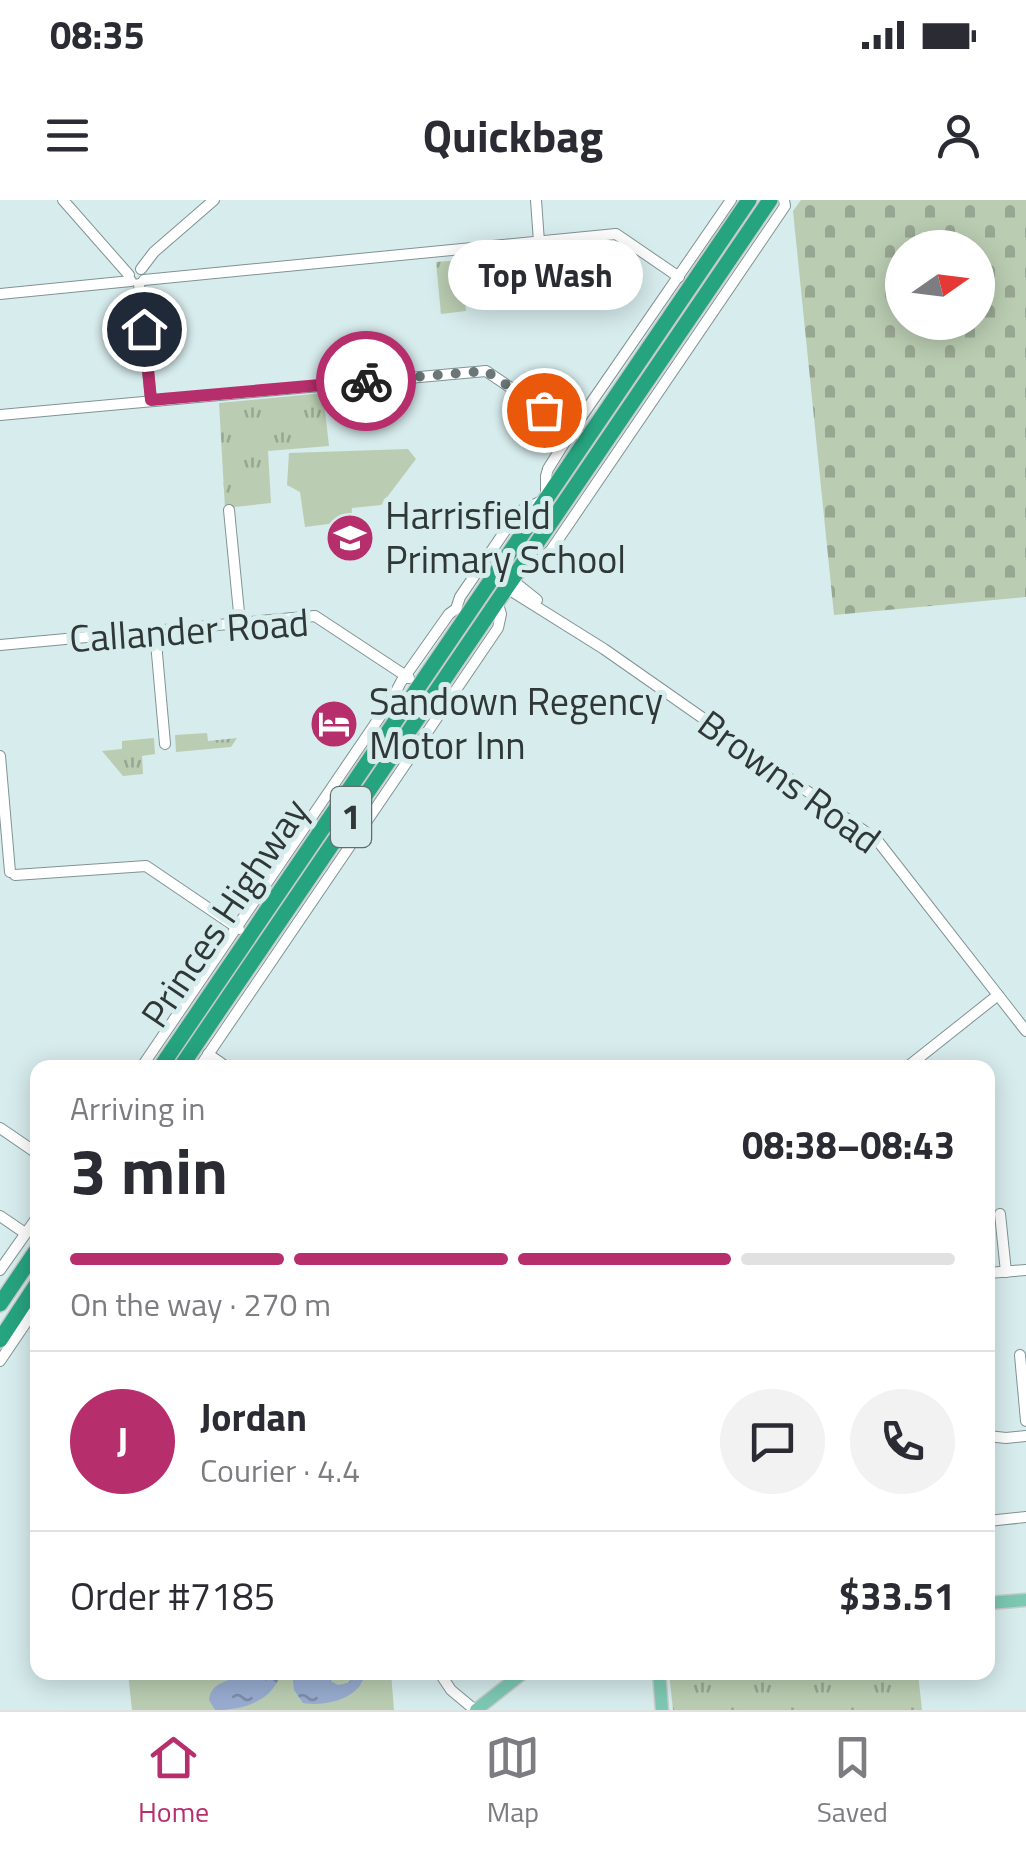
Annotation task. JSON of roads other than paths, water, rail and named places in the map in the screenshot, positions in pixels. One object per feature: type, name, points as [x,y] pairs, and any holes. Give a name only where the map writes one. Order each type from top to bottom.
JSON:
[{"type":"highway","name":"Princes Highway","points":[[165,1060],[243,932],[258,923],[412,681],[498,580],[522,562],[581,463],[580,434],[749,200]]},
{"type":"highway","name":"Princes Highway","points":[[185,1060],[325,855],[546,500],[600,449],[780,202]]},
{"type":"highway","points":[[580,434],[600,449]]},
{"type":"highway","points":[[243,932],[262,935],[298,882],[325,855]]},
{"type":"highway","points":[[0,1304],[30,1260]]},
{"type":"highway","points":[[0,1340],[30,1294]]},
{"type":"main road","points":[[995,1602],[1026,1600]]},
{"type":"main road","points":[[475,1710],[514,1680]]},
{"type":"main road","points":[[660,1680],[662,1710]]},
{"type":"main road","points":[[484,1710],[498,1692]]},
{"type":"street","points":[[63,200],[117,264],[137,278]]},
{"type":"street","points":[[151,400],[137,278],[154,252],[214,200]]},
{"type":"street","points":[[536,200],[540,242]]},
{"type":"street","points":[[546,500],[547,472],[580,434],[678,276],[731,200]]},
{"type":"street","points":[[522,562],[544,557],[551,550],[780,202]]},
{"type":"street","points":[[0,294],[616,234],[678,276]]},
{"type":"street","points":[[0,415],[486,371],[580,434]]},
{"type":"street","points":[[229,510],[240,623]]},
{"type":"street","points":[[204,1060],[498,628],[498,580]]},
{"type":"street","name":"Browns Road","points":[[498,580],[876,840],[1026,1031]]},
{"type":"street","name":"Callander Road","points":[[0,645],[318,617],[412,681]]},
{"type":"street","points":[[155,631],[165,744]]},
{"type":"street","points":[[147,1060],[243,932],[412,681]]},
{"type":"street","points":[[0,756],[8,875],[146,866],[243,932]]},
{"type":"street","points":[[916,1060],[998,996]]},
{"type":"street","points":[[208,1054],[217,1060]]},
{"type":"street","points":[[0,1128],[30,1149]]},
{"type":"street","points":[[1000,1214],[1006,1272]]},
{"type":"street","points":[[0,1216],[25,1233]]},
{"type":"street","points":[[0,1270],[30,1226]]},
{"type":"street","points":[[995,1273],[1026,1270]]},
{"type":"street","points":[[0,1361],[30,1318]]},
{"type":"street","points":[[1020,1355],[1026,1421]]},
{"type":"street","points":[[995,1437],[1026,1436]]},
{"type":"street","points":[[995,1520],[1026,1517]]},
{"type":"street","points":[[444,1680],[475,1710]]},
{"type":"water","points":[[278,1680],[271,1691],[255,1702],[215,1710],[210,1694],[220,1683]]},
{"type":"water","points":[[293,1680],[331,1680],[338,1685],[362,1680],[353,1693],[332,1702],[303,1703]]},
{"type":"place","name":"Top Wash","points":[[544,410]]},
{"type":"place","name":"Harrisfield Primary School","points":[[350,538]]},
{"type":"place","name":"Sandown Regency Motor Inn","points":[[334,724]]}]
